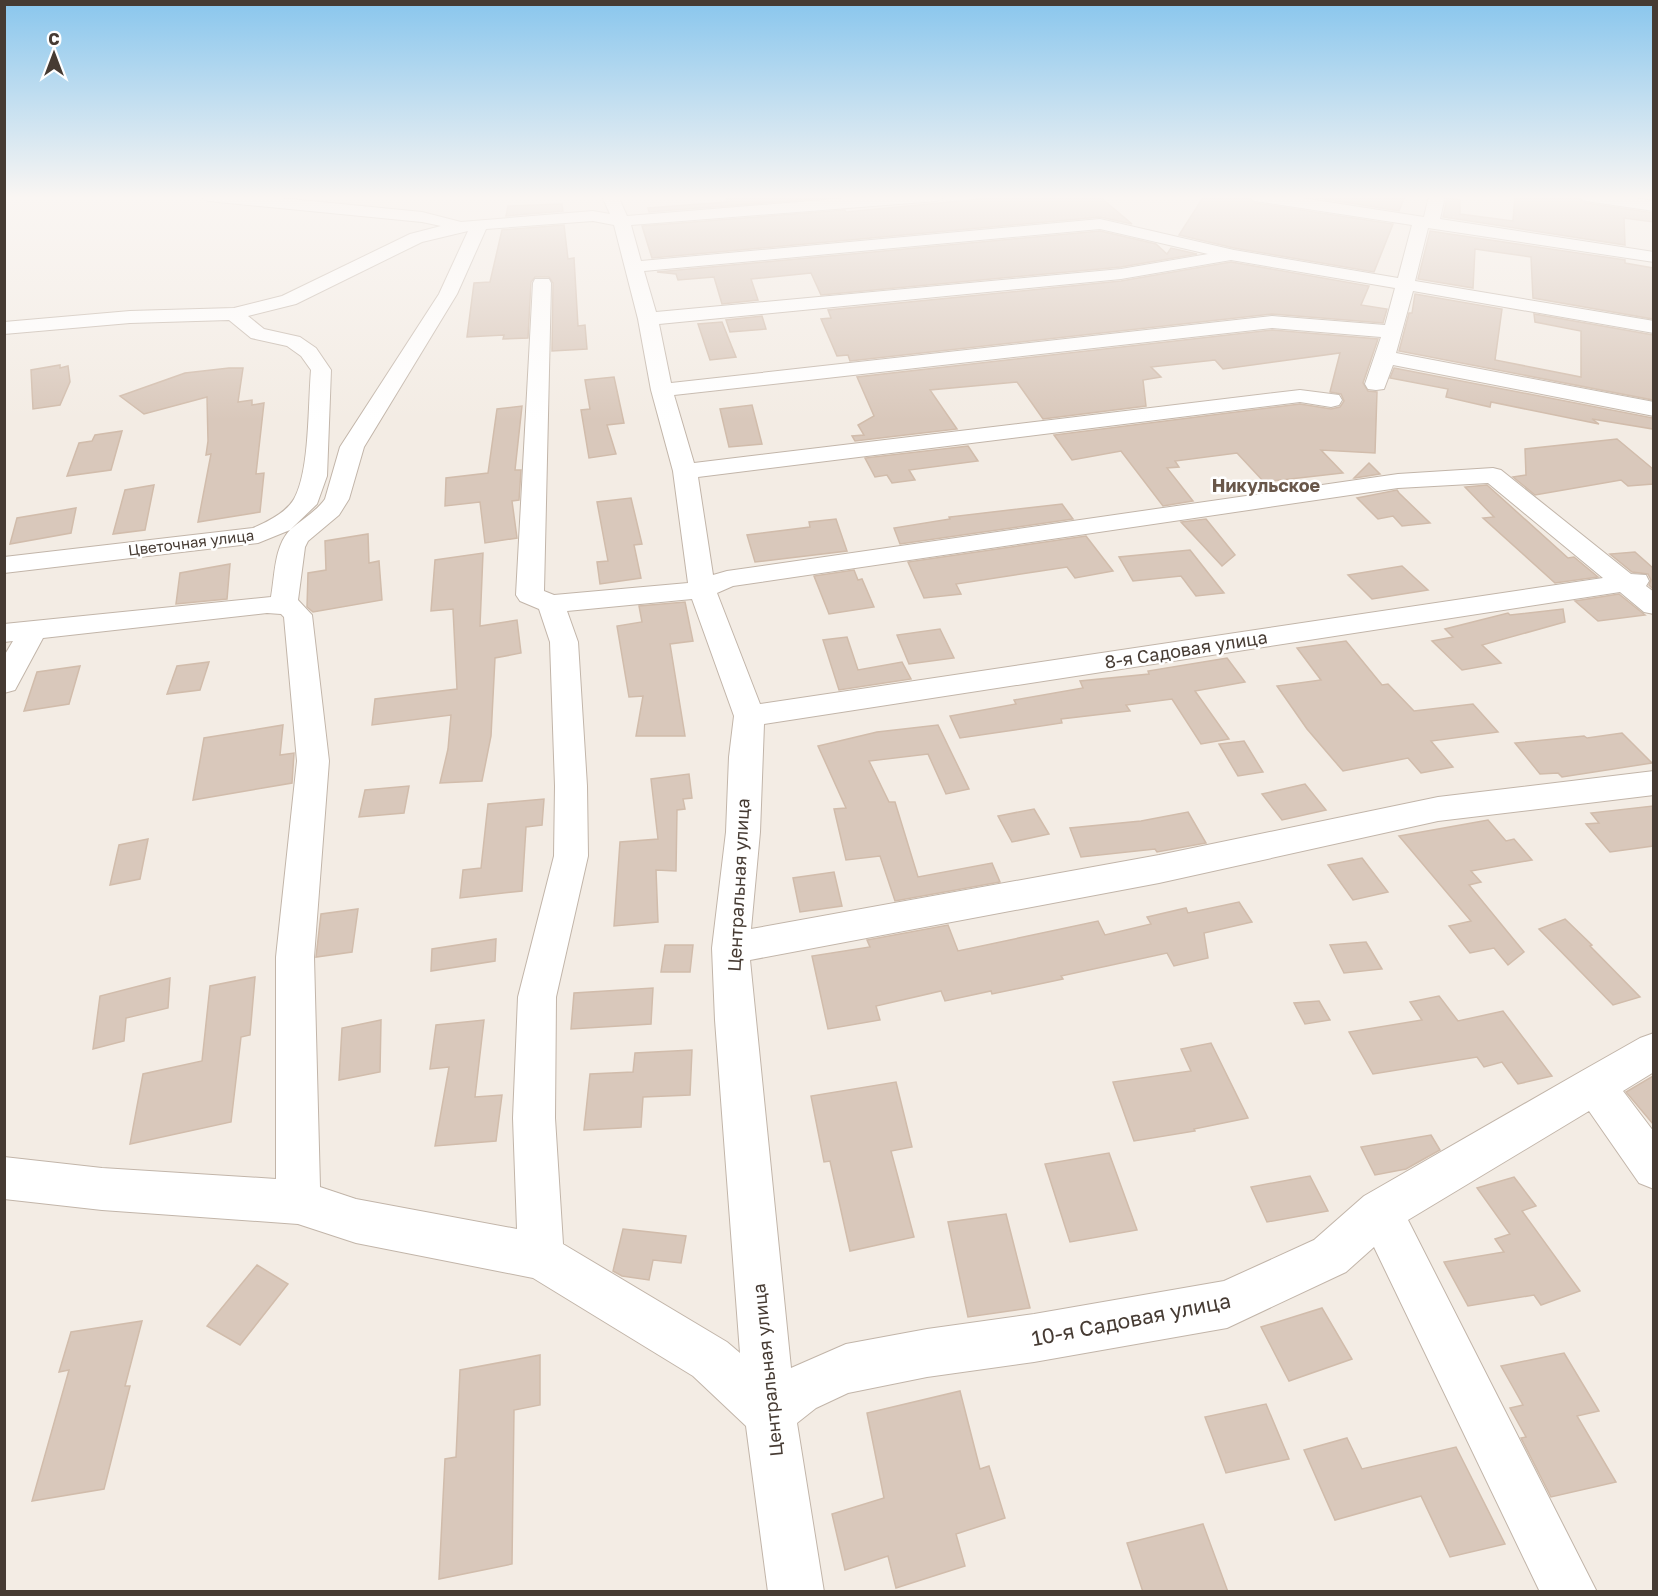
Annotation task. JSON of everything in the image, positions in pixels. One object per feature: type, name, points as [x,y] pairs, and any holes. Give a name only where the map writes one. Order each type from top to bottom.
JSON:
[{"type":"street","points":[[4,328],[130,317],[234,314],[289,300],[349,270]]},
{"type":"street","points":[[284,606],[292,547],[298,537],[330,510],[337,499],[352,447],[448,294],[456,270]]},
{"type":"street","name":"Центральная улица","points":[[633,270],[648,319],[662,390],[685,471],[702,590],[748,716],[743,832],[731,948],[737,1044],[770,1413],[796,1592]]},
{"type":"street","points":[[648,319],[1146,270]]},
{"type":"street","points":[[1330,270],[1653,327]]},
{"type":"street","points":[[1376,384],[1394,332],[1410,270]]},
{"type":"street","points":[[542,283],[530,595],[551,604],[702,590],[727,579],[1398,481],[1493,475],[1653,606]]},
{"type":"street","name":"Цветочная улица","points":[[4,565],[258,535],[281,525],[305,504],[315,476],[321,370],[309,352],[293,340],[258,334],[234,314]]},
{"type":"street","points":[[662,390],[1272,322],[1394,332]]},
{"type":"street","points":[[1385,357],[1653,409]]},
{"type":"street","points":[[685,471],[1300,396],[1331,400]]},
{"type":"street","name":"8-я Садовая улица","points":[[748,716],[1653,579]]},
{"type":"street","points":[[541,1257],[534,1118],[537,997],[572,856],[564,642],[551,604]]},
{"type":"street","points":[[4,683],[19,631],[267,605],[290,606],[298,615],[313,761],[295,957],[298,1202]]},
{"type":"street","points":[[731,948],[1159,869],[1438,809],[1653,783]]},
{"type":"street","name":"10-я Садовая улица","points":[[770,1413],[798,1390],[846,1369],[927,1353],[1034,1338],[1227,1304],[1330,1256],[1380,1212],[1653,1051]]},
{"type":"street","points":[[1595,1085],[1653,1168]]},
{"type":"street","points":[[4,1178],[102,1189],[298,1202],[356,1221],[541,1257],[710,1359],[770,1413]]},
{"type":"street","points":[[1380,1212],[1569,1592]]},
{"type":"building","points":[[493,270],[575,270],[578,326],[585,325],[587,349],[552,351],[553,283],[549,277],[535,277],[531,282],[528,338],[503,339],[504,335],[467,337],[474,283],[490,282]]},
{"type":"building","points":[[1084,270],[821,295],[811,273],[751,279],[758,300],[722,304],[714,277],[678,280],[676,274],[657,272]]},
{"type":"building","points":[[1182,270],[1280,270],[1369,286],[1361,305],[1387,309],[1383,323],[1272,314],[850,361],[848,355],[837,356],[821,319],[831,318],[828,310],[1121,281]]},
{"type":"building","points":[[1420,270],[1474,270],[1473,288],[1418,279]]},
{"type":"building","points":[[1532,270],[1653,270],[1653,319],[1533,298]]},
{"type":"building","points":[[1415,294],[1502,309],[1495,360],[1581,377],[1581,331],[1535,322],[1534,314],[1653,335],[1653,400],[1399,351],[1409,313],[1412,313]]},
{"type":"building","points":[[762,316],[766,329],[730,332],[726,320]]},
{"type":"building","points":[[722,322],[736,357],[710,360],[698,324]]},
{"type":"building","points":[[1272,330],[1378,339],[1363,383],[1368,391],[1377,392],[1375,453],[1321,450],[1343,473],[1264,482],[1237,453],[1175,461],[1179,467],[1167,468],[1193,501],[1163,506],[1121,451],[1072,460],[1054,435],[1300,404],[1331,409],[1340,407],[1344,401],[1341,394],[1330,392],[1340,353],[1223,369],[1215,360],[1151,367],[1161,377],[1143,380],[1146,406],[1043,419],[1017,382],[930,390],[957,429],[855,441],[852,436],[864,435],[858,425],[874,416],[857,377]]},
{"type":"building","points":[[60,365],[60,368],[68,366],[70,382],[60,405],[33,409],[31,370]]},
{"type":"building","points":[[243,368],[238,402],[252,400],[252,405],[264,403],[256,474],[264,473],[260,512],[198,522],[211,454],[206,455],[207,397],[144,414],[120,396],[185,373]]},
{"type":"building","points":[[1394,368],[1653,418],[1653,429],[1592,419],[1599,424],[1491,402],[1490,407],[1446,397],[1448,389],[1390,378]]},
{"type":"building","points":[[614,377],[624,423],[607,425],[616,454],[589,458],[581,410],[590,409],[585,380]]},
{"type":"building","points":[[752,405],[762,444],[729,447],[720,409]]},
{"type":"building","points":[[522,406],[515,470],[521,470],[519,500],[512,501],[517,538],[485,543],[480,502],[445,506],[446,478],[488,473],[497,409]]},
{"type":"building","points":[[122,431],[111,470],[67,476],[79,443],[92,441],[95,435]]},
{"type":"building","points":[[1617,439],[1653,469],[1653,484],[1628,486],[1621,480],[1535,495],[1513,477],[1526,475],[1525,449]]},
{"type":"building","points":[[968,446],[978,461],[909,470],[915,480],[892,483],[887,475],[875,477],[865,458]]},
{"type":"building","points":[[1369,463],[1380,474],[1354,478]]},
{"type":"building","points":[[154,485],[145,530],[113,534],[125,490]]},
{"type":"building","points":[[1487,485],[1568,558],[1574,557],[1598,577],[1555,583],[1483,518],[1494,517],[1465,487]]},
{"type":"building","points":[[1397,490],[1430,523],[1402,526],[1393,516],[1378,519],[1357,498]]},
{"type":"building","points":[[631,498],[642,544],[634,545],[641,578],[600,584],[597,562],[608,561],[597,502]]},
{"type":"building","points":[[1062,504],[1073,519],[900,544],[894,528],[950,519],[949,517]]},
{"type":"building","points":[[76,508],[71,533],[10,544],[17,518]]},
{"type":"building","points":[[836,519],[847,551],[755,562],[747,535],[810,527],[809,522]]},
{"type":"building","points":[[1206,519],[1235,555],[1222,566],[1181,522]]},
{"type":"building","points":[[368,534],[369,563],[379,561],[382,600],[313,612],[307,607],[308,573],[326,570],[325,541]]},
{"type":"building","points":[[1086,536],[1113,571],[1075,578],[1067,567],[956,584],[961,594],[924,598],[908,562]]},
{"type":"building","points":[[1190,550],[1224,593],[1196,596],[1181,576],[1133,581],[1119,557]]},
{"type":"building","points":[[1635,552],[1653,568],[1653,589],[1649,585],[1651,580],[1648,574],[1632,572],[1610,554]]},
{"type":"building","points":[[483,553],[480,626],[517,620],[521,653],[495,658],[491,736],[482,781],[440,783],[448,749],[451,715],[372,725],[375,699],[457,689],[453,609],[431,611],[435,560]]},
{"type":"building","points":[[230,564],[227,599],[176,604],[180,573]]},
{"type":"building","points":[[1402,566],[1428,590],[1372,599],[1348,575]]},
{"type":"building","points":[[854,570],[858,580],[862,579],[874,607],[829,614],[814,576]]},
{"type":"building","points":[[1619,594],[1645,615],[1598,621],[1575,601]]},
{"type":"building","points":[[685,602],[693,641],[670,644],[685,736],[636,736],[643,696],[629,697],[617,626],[642,622],[639,606]]},
{"type":"building","points":[[1563,609],[1565,622],[1482,645],[1501,663],[1462,670],[1432,641],[1453,637],[1445,629],[1508,613],[1510,615]]},
{"type":"building","points":[[940,629],[954,658],[909,664],[897,635]]},
{"type":"building","points":[[847,637],[858,670],[902,662],[911,679],[839,690],[823,640]]},
{"type":"building","points":[[1346,641],[1382,685],[1388,684],[1414,711],[1473,704],[1498,732],[1431,741],[1453,767],[1421,773],[1408,758],[1343,771],[1307,729],[1277,686],[1321,680],[1297,648]]},
{"type":"building","points":[[1227,658],[1245,682],[1195,691],[1229,739],[1201,744],[1172,699],[1126,705],[1130,711],[1061,719],[1062,723],[960,738],[950,716],[1016,704],[1014,700],[1083,688],[1080,681],[1149,674],[1148,671]]},
{"type":"building","points":[[209,662],[200,690],[167,694],[177,666]]},
{"type":"building","points":[[80,666],[69,704],[24,711],[37,672]]},
{"type":"building","points":[[283,725],[280,755],[294,753],[292,783],[193,800],[204,738]]},
{"type":"building","points":[[938,725],[969,789],[946,794],[928,754],[869,761],[889,802],[895,802],[918,877],[992,863],[1000,882],[895,901],[880,856],[846,860],[834,809],[846,808],[818,746],[877,732]]},
{"type":"building","points":[[1622,733],[1652,763],[1562,777],[1558,773],[1540,774],[1515,743],[1584,736],[1587,738]]},
{"type":"building","points":[[1244,741],[1263,772],[1238,776],[1219,744]]},
{"type":"building","points":[[689,774],[692,798],[683,799],[685,809],[677,810],[676,871],[656,870],[658,922],[614,926],[620,842],[658,839],[651,779]]},
{"type":"building","points":[[1305,784],[1326,810],[1282,820],[1262,794]]},
{"type":"building","points":[[409,786],[404,813],[359,817],[365,790]]},
{"type":"building","points":[[544,799],[542,825],[526,827],[522,891],[460,898],[463,870],[481,868],[488,804]]},
{"type":"building","points":[[1653,806],[1653,846],[1610,852],[1586,824],[1599,823],[1591,813]]},
{"type":"building","points":[[1034,809],[1049,834],[1012,842],[998,816]]},
{"type":"building","points":[[1188,812],[1206,843],[1157,852],[1155,849],[1081,857],[1070,828],[1141,821]]},
{"type":"building","points":[[1488,820],[1506,841],[1514,839],[1532,860],[1471,871],[1481,882],[1469,885],[1524,952],[1508,965],[1494,948],[1470,953],[1449,926],[1471,921],[1399,836]]},
{"type":"building","points":[[148,839],[140,879],[110,885],[119,845]]},
{"type":"building","points":[[1362,858],[1388,892],[1353,900],[1328,865]]},
{"type":"building","points":[[834,872],[842,906],[800,912],[793,878]]},
{"type":"building","points":[[1239,902],[1252,922],[1204,933],[1208,958],[1174,966],[1167,953],[1061,976],[1063,979],[945,1001],[941,991],[876,1006],[880,1020],[828,1029],[812,956],[870,947],[867,940],[948,925],[958,951],[1098,921],[1105,935],[1151,924],[1147,917],[1186,908],[1188,913]]},
{"type":"building","points":[[358,909],[352,952],[316,957],[321,914]]},
{"type":"building","points":[[1565,919],[1640,997],[1613,1005],[1539,929]]},
{"type":"building","points":[[496,939],[495,961],[431,971],[432,949]]},
{"type":"building","points":[[1366,942],[1382,969],[1344,973],[1330,945]]},
{"type":"building","points":[[665,945],[693,945],[690,972],[661,972]]},
{"type":"building","points":[[255,977],[250,1035],[241,1037],[231,1122],[130,1144],[143,1074],[202,1061],[210,986]]},
{"type":"building","points":[[170,978],[168,1008],[126,1018],[124,1041],[93,1049],[100,996]]},
{"type":"building","points":[[653,988],[651,1024],[571,1029],[574,993]]},
{"type":"building","points":[[1439,996],[1458,1021],[1503,1011],[1552,1076],[1518,1084],[1502,1062],[1484,1067],[1477,1057],[1373,1074],[1349,1032],[1422,1020],[1410,1002]]},
{"type":"building","points":[[1319,1001],[1330,1020],[1305,1024],[1294,1003]]},
{"type":"building","points":[[381,1020],[380,1072],[339,1080],[342,1028]]},
{"type":"building","points":[[484,1020],[475,1097],[502,1095],[496,1141],[435,1146],[449,1067],[430,1069],[436,1025]]},
{"type":"building","points":[[1211,1043],[1248,1118],[1194,1129],[1195,1131],[1134,1141],[1113,1082],[1191,1071],[1181,1049]]},
{"type":"building","points":[[692,1050],[690,1095],[643,1097],[641,1127],[584,1130],[590,1074],[633,1072],[635,1053]]},
{"type":"building","points":[[1653,1076],[1653,1124],[1626,1092]]},
{"type":"building","points":[[896,1082],[912,1147],[891,1151],[914,1237],[850,1251],[830,1161],[824,1162],[811,1096]]},
{"type":"building","points":[[1431,1135],[1440,1150],[1406,1169],[1375,1175],[1361,1147]]},
{"type":"building","points":[[1109,1153],[1137,1230],[1070,1242],[1045,1164]]},
{"type":"building","points":[[1310,1176],[1328,1211],[1267,1222],[1251,1187]]},
{"type":"building","points":[[1514,1177],[1536,1206],[1522,1211],[1580,1291],[1541,1305],[1534,1295],[1468,1306],[1444,1262],[1504,1252],[1495,1239],[1510,1234],[1477,1188]]},
{"type":"building","points":[[1006,1214],[1030,1308],[968,1317],[948,1222]]},
{"type":"building","points":[[623,1229],[686,1236],[681,1263],[653,1260],[649,1280],[622,1276],[613,1271]]},
{"type":"building","points":[[257,1265],[288,1284],[240,1345],[207,1326]]},
{"type":"building","points":[[1322,1308],[1352,1359],[1289,1381],[1261,1327]]},
{"type":"building","points":[[142,1321],[125,1386],[130,1386],[104,1489],[32,1501],[69,1370],[59,1372],[71,1332]]},
{"type":"building","points":[[1564,1353],[1599,1411],[1577,1416],[1616,1482],[1551,1497],[1521,1438],[1526,1437],[1510,1408],[1523,1405],[1501,1366]]},
{"type":"building","points":[[540,1355],[540,1405],[514,1410],[512,1564],[439,1579],[445,1459],[456,1457],[460,1370]]},
{"type":"building","points":[[960,1391],[980,1469],[989,1466],[1005,1518],[956,1534],[965,1566],[896,1588],[888,1556],[845,1570],[832,1514],[884,1498],[867,1413]]},
{"type":"building","points":[[1266,1404],[1289,1459],[1226,1473],[1205,1417]]},
{"type":"building","points":[[1347,1438],[1362,1469],[1456,1447],[1505,1544],[1450,1557],[1421,1496],[1335,1520],[1304,1450]]},
{"type":"building","points":[[1203,1524],[1228,1592],[1143,1592],[1127,1543]]},
{"type":"district","name":"Никульское","points":[[1266,485]]}]
